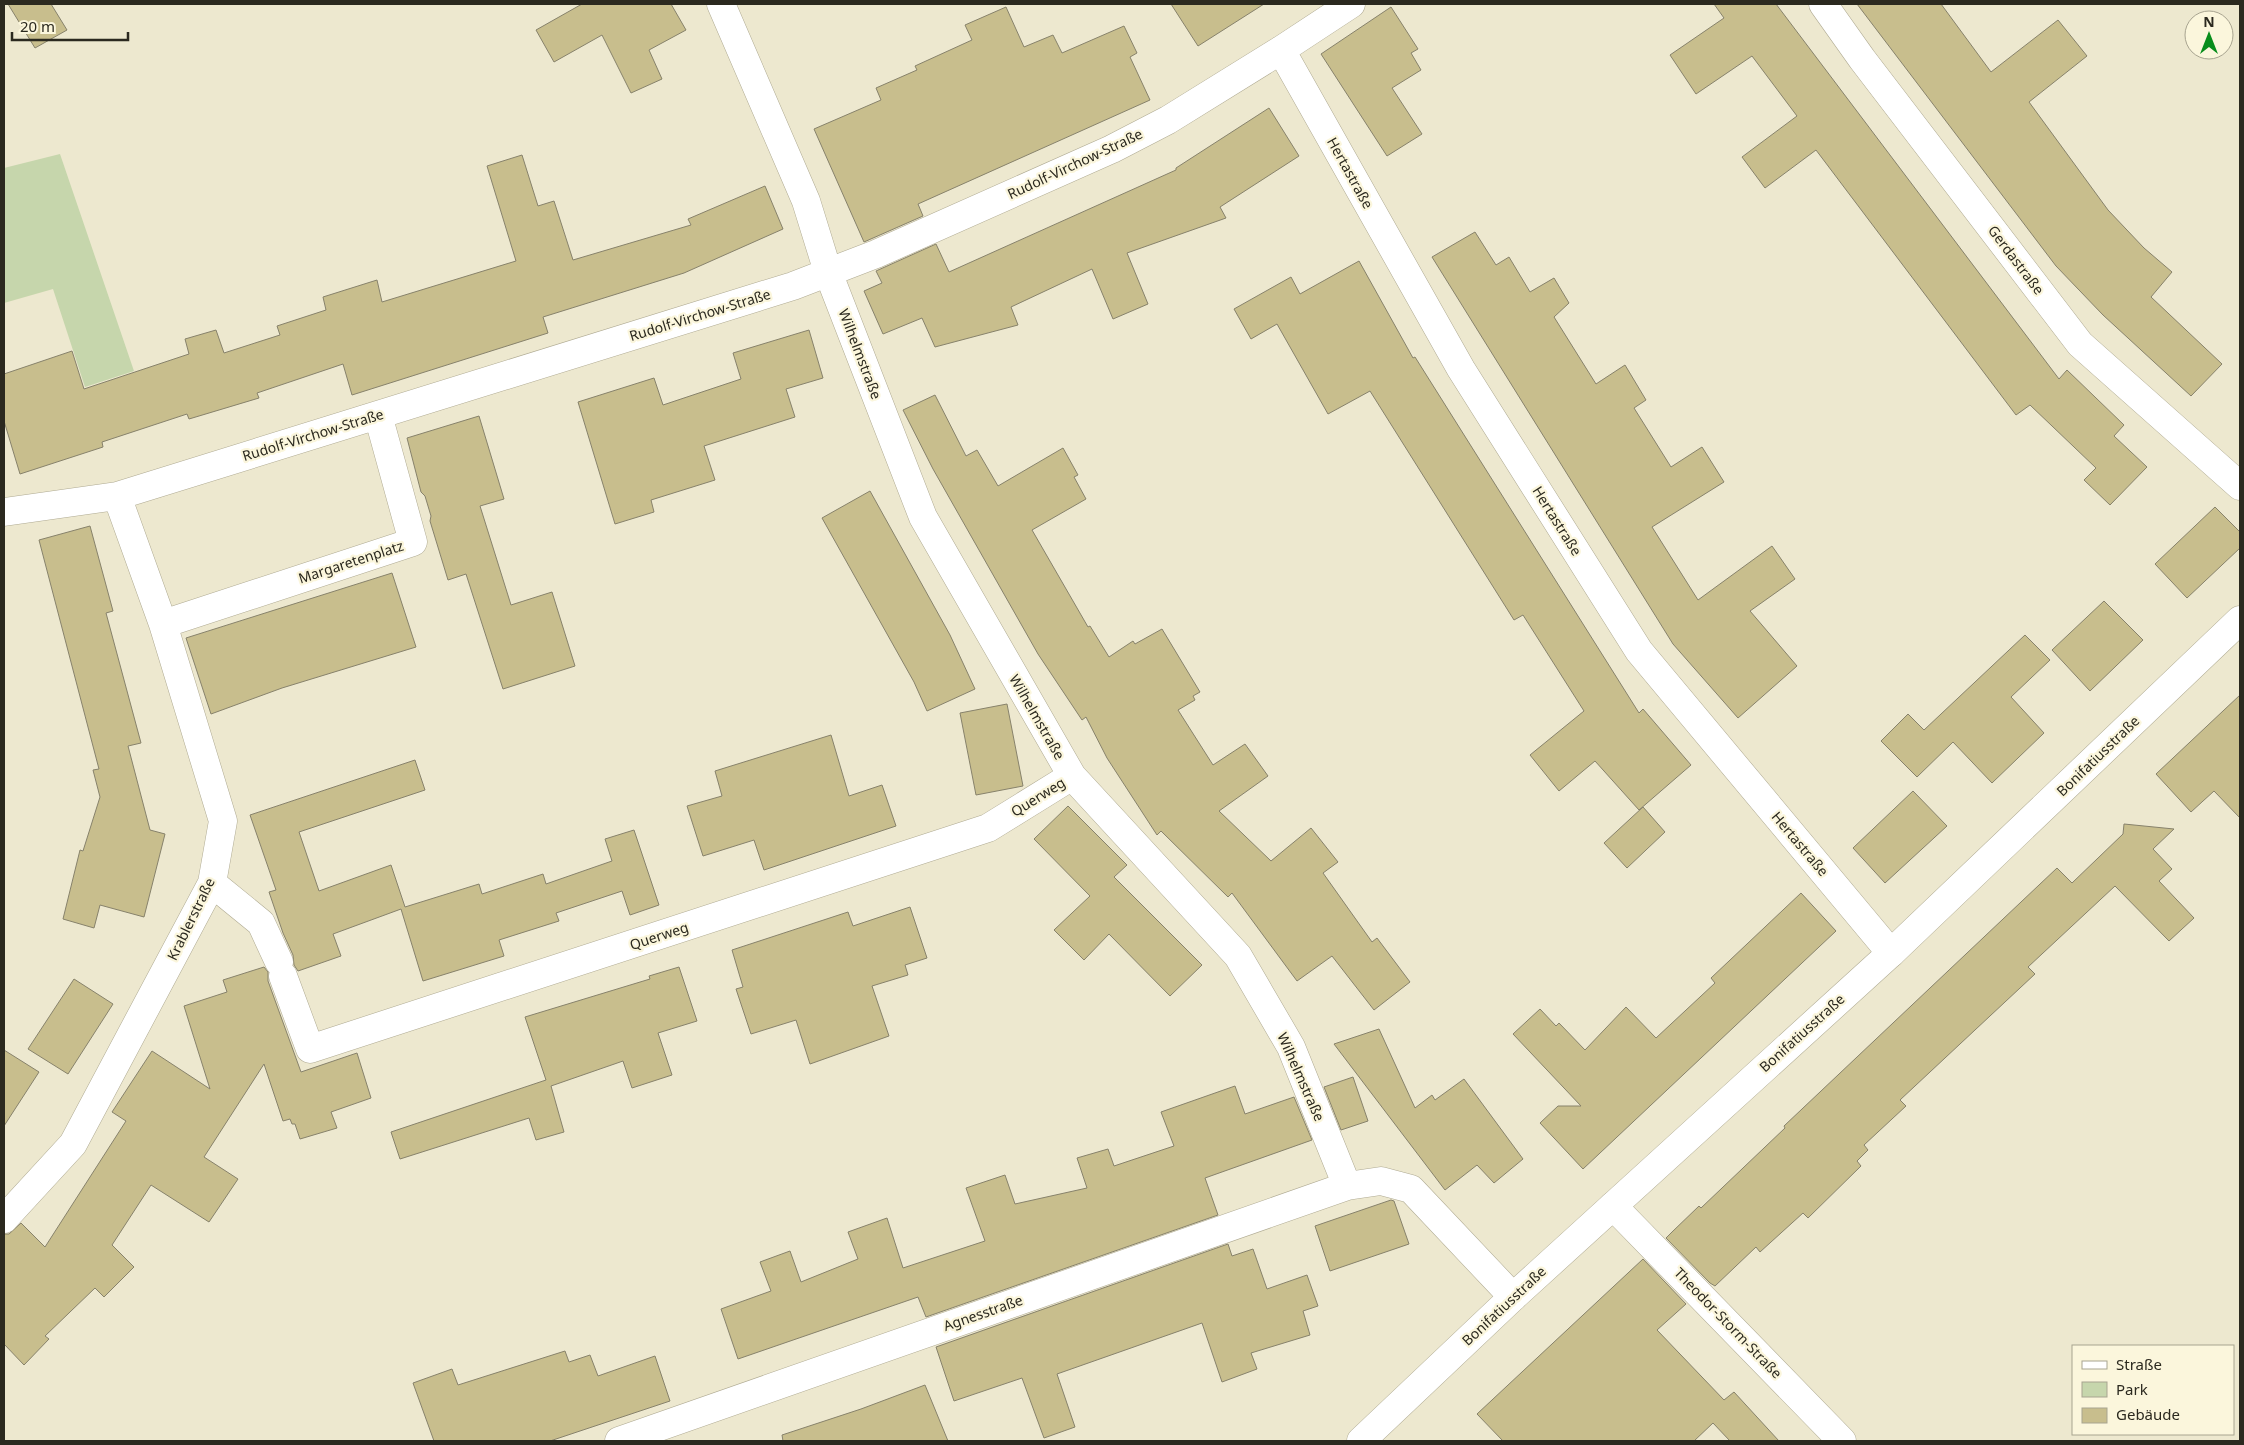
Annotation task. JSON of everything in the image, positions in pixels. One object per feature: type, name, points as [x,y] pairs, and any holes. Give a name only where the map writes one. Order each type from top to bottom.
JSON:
[{"type":"street","name":"Wilhelmstraße","points":[[721,4],[806,201],[828,272],[923,517],[1072,776],[1238,956],[1291,1047],[1347,1186]]},
{"type":"street","name":"Rudolf-Virchow-Straße","points":[[4,512],[117,496],[783,289],[876,254],[1112,149],[1168,120],[1281,50],[1350,4]]},
{"type":"street","name":"Gerdastraße","points":[[1823,4],[2080,344],[2240,486]]},
{"type":"street","name":"Hertastraße","points":[[1281,50],[1461,370],[1639,651],[1891,953]]},
{"type":"street","name":"Margaretenplatz","points":[[163,624],[413,542],[378,414]]},
{"type":"street","name":"Krablerstraße","points":[[4,1219],[73,1144],[212,883],[223,821],[163,624],[117,496]]},
{"type":"street","name":"Bonifatiusstraße","points":[[1361,1441],[1513,1297],[1891,953],[2240,620]]},
{"type":"street","name":"Querweg","points":[[212,883],[260,923],[281,969],[310,1048],[988,828],[1072,776]]},
{"type":"street","points":[[1347,1186],[1381,1181],[1411,1189],[1513,1297]]},
{"type":"street","name":"Agnesstraße","points":[[619,1441],[1347,1186]]},
{"type":"street","name":"Theodor-Storm-Straße","points":[[1613,1206],[1842,1441]]},
{"type":"green space","points":[[60,154],[134,371],[85,387],[53,289],[4,303],[4,168]]},
{"type":"building","points":[[8,4],[51,4],[67,30],[35,48]]},
{"type":"building","points":[[582,4],[671,4],[686,30],[649,50],[662,79],[631,93],[602,35],[554,62],[536,30]]},
{"type":"building","points":[[1171,4],[1264,4],[1198,46]]},
{"type":"building","points":[[1714,4],[1776,4],[2059,379],[2067,370],[2124,425],[2114,436],[2147,467],[2110,505],[2084,480],[2096,468],[2030,405],[2016,415],[1816,150],[1765,188],[1742,157],[1797,116],[1752,56],[1696,94],[1670,55],[1724,18]]},
{"type":"building","points":[[1857,4],[1941,4],[1991,72],[2058,20],[2087,56],[2029,102],[2108,210],[2144,248],[2172,272],[2151,297],[2222,364],[2191,396],[2103,315],[2056,266]]},
{"type":"building","points":[[1006,7],[1024,47],[1053,35],[1062,53],[1124,26],[1137,53],[1130,57],[1150,100],[918,204],[923,216],[864,242],[814,129],[881,100],[876,88],[917,70],[915,66],[972,40],[965,25]]},
{"type":"building","points":[[1391,7],[1418,49],[1411,53],[1421,70],[1392,88],[1422,134],[1387,156],[1321,54]]},
{"type":"building","points":[[1269,108],[1299,156],[1220,207],[1226,218],[1127,253],[1148,304],[1113,319],[1092,269],[1011,307],[1018,325],[935,347],[922,318],[883,334],[864,291],[882,283],[876,271],[936,244],[949,272],[1176,170],[1176,168]]},
{"type":"building","points":[[522,155],[538,206],[554,201],[573,260],[691,225],[688,219],[765,186],[783,229],[684,273],[543,317],[548,333],[352,395],[343,364],[257,393],[259,398],[189,419],[187,414],[102,442],[103,447],[20,474],[4,421],[4,374],[72,351],[84,389],[189,354],[185,339],[216,330],[224,353],[280,335],[277,326],[326,310],[323,297],[377,280],[382,302],[516,261],[487,166]]},
{"type":"building","points":[[1475,232],[1496,265],[1509,257],[1530,292],[1554,278],[1569,303],[1554,317],[1596,384],[1625,365],[1646,400],[1634,408],[1671,467],[1702,447],[1724,482],[1652,527],[1698,600],[1772,546],[1795,579],[1750,611],[1797,666],[1738,718],[1673,644],[1432,257]]},
{"type":"building","points":[[1359,261],[1413,358],[1415,357],[1639,713],[1643,709],[1691,765],[1639,810],[1595,761],[1559,791],[1530,755],[1584,711],[1523,615],[1514,620],[1370,391],[1328,414],[1277,324],[1251,339],[1234,309],[1291,277],[1300,294]]},
{"type":"building","points":[[809,330],[823,378],[786,389],[795,417],[704,446],[715,480],[651,500],[654,512],[615,524],[578,402],[654,378],[663,405],[741,379],[733,353]]},
{"type":"building","points":[[935,395],[966,456],[977,450],[998,486],[1063,448],[1078,475],[1074,477],[1086,499],[1032,530],[1088,627],[1090,626],[1109,657],[1133,641],[1135,644],[1162,629],[1200,692],[1193,696],[1195,700],[1178,710],[1213,765],[1245,744],[1268,776],[1219,811],[1271,861],[1311,828],[1338,862],[1323,873],[1372,942],[1377,938],[1410,982],[1374,1010],[1332,956],[1297,981],[1232,893],[1228,897],[1161,831],[1157,835],[1107,758],[1086,717],[1082,720],[1038,654],[933,469],[903,410]]},
{"type":"building","points":[[479,416],[504,499],[480,506],[511,605],[552,592],[575,666],[503,689],[466,574],[448,580],[430,521],[431,516],[425,496],[421,492],[407,438]]},
{"type":"building","points":[[870,491],[950,635],[975,689],[927,711],[914,682],[822,518]]},
{"type":"building","points":[[2215,507],[2240,532],[2240,548],[2187,598],[2155,564]]},
{"type":"building","points":[[90,526],[113,611],[106,613],[141,743],[128,746],[150,830],[165,834],[144,917],[100,905],[94,928],[63,919],[80,850],[83,851],[100,797],[93,770],[99,769],[39,540]]},
{"type":"building","points":[[392,573],[416,647],[282,688],[211,714],[186,638]]},
{"type":"building","points":[[2104,601],[2143,640],[2090,691],[2052,650]]},
{"type":"building","points":[[2025,635],[2050,660],[2011,697],[2044,733],[1992,783],[1953,742],[1917,777],[1881,741],[1908,714],[1924,730]]},
{"type":"building","points":[[2240,695],[2240,818],[2214,791],[2191,812],[2156,774]]},
{"type":"building","points":[[1007,704],[1023,786],[976,795],[960,713]]},
{"type":"building","points":[[831,735],[849,796],[882,785],[896,826],[764,870],[754,840],[703,856],[687,806],[722,796],[715,771]]},
{"type":"building","points":[[415,760],[425,790],[299,832],[319,891],[391,865],[405,907],[479,884],[482,894],[543,874],[546,884],[612,861],[605,839],[634,830],[659,905],[630,915],[622,891],[556,913],[559,921],[499,940],[504,956],[423,981],[401,909],[333,934],[341,956],[298,971],[294,965],[293,955],[283,933],[269,892],[276,890],[250,815]]},
{"type":"building","points":[[1913,791],[1947,826],[1885,883],[1853,848]]},
{"type":"building","points":[[1068,806],[1127,865],[1114,877],[1202,965],[1170,996],[1109,934],[1084,960],[1054,930],[1090,896],[1034,839]]},
{"type":"building","points":[[1643,807],[1665,832],[1627,868],[1604,843]]},
{"type":"building","points":[[2124,824],[2174,829],[2153,849],[2172,869],[2159,881],[2194,918],[2169,941],[2115,886],[2028,967],[2035,974],[1900,1100],[1906,1106],[1864,1145],[1868,1150],[1857,1161],[1861,1166],[1808,1218],[1803,1213],[1760,1252],[1756,1247],[1715,1286],[1710,1283],[1666,1238],[1699,1206],[1701,1208],[1785,1128],[1784,1126],[2057,868],[2072,883],[2123,834]]},
{"type":"building","points":[[1801,893],[1836,931],[1583,1169],[1540,1123],[1558,1106],[1581,1106],[1513,1034],[1540,1009],[1556,1026],[1559,1023],[1585,1050],[1626,1007],[1656,1038],[1715,983],[1711,978]]},
{"type":"building","points":[[910,907],[927,958],[905,965],[908,975],[872,986],[889,1036],[810,1064],[796,1020],[751,1034],[736,989],[743,987],[732,950],[848,912],[853,926]]},
{"type":"building","points":[[264,967],[268,972],[268,981],[301,1072],[357,1053],[371,1098],[331,1112],[337,1128],[300,1139],[295,1124],[292,1124],[290,1119],[283,1121],[264,1064],[204,1157],[238,1179],[209,1222],[151,1185],[112,1245],[134,1267],[104,1297],[95,1288],[45,1336],[49,1339],[24,1365],[4,1344],[4,1234],[9,1234],[21,1223],[45,1247],[126,1121],[112,1112],[152,1051],[210,1089],[184,1006],[227,992],[223,980]]},
{"type":"building","points":[[679,967],[697,1021],[658,1033],[672,1075],[632,1088],[623,1061],[551,1086],[564,1132],[536,1140],[529,1118],[400,1159],[391,1132],[546,1080],[525,1017],[650,979],[649,976]]},
{"type":"building","points":[[74,979],[113,1004],[68,1074],[28,1049]]},
{"type":"building","points":[[1379,1029],[1415,1108],[1432,1095],[1435,1100],[1464,1079],[1523,1159],[1494,1183],[1477,1165],[1445,1190],[1334,1044]]},
{"type":"building","points":[[4,1050],[39,1072],[4,1126]]},
{"type":"building","points":[[1353,1077],[1368,1121],[1341,1130],[1324,1087]]},
{"type":"building","points":[[1235,1086],[1245,1114],[1294,1097],[1312,1140],[1205,1178],[1218,1215],[926,1317],[918,1297],[738,1359],[721,1309],[771,1291],[760,1262],[790,1251],[801,1282],[858,1259],[848,1232],[887,1218],[903,1268],[985,1241],[966,1188],[1005,1175],[1015,1204],[1087,1188],[1077,1158],[1108,1149],[1114,1166],[1174,1146],[1161,1112]]},
{"type":"building","points":[[1391,1200],[1394,1201],[1409,1244],[1330,1271],[1315,1226]]},
{"type":"building","points":[[1228,1244],[1232,1256],[1253,1249],[1267,1289],[1307,1275],[1318,1306],[1303,1311],[1310,1335],[1251,1353],[1257,1369],[1222,1382],[1202,1323],[1057,1374],[1075,1427],[1044,1438],[1022,1378],[954,1401],[936,1347]]},
{"type":"building","points":[[1643,1259],[1686,1304],[1657,1330],[1724,1400],[1734,1392],[1779,1441],[1730,1441],[1713,1423],[1694,1441],[1503,1441],[1477,1414]]},
{"type":"building","points":[[565,1351],[569,1362],[590,1355],[598,1376],[655,1356],[670,1401],[550,1441],[434,1441],[413,1383],[452,1369],[458,1385]]},
{"type":"building","points":[[925,1385],[948,1441],[783,1441],[782,1435],[861,1409]]}]
